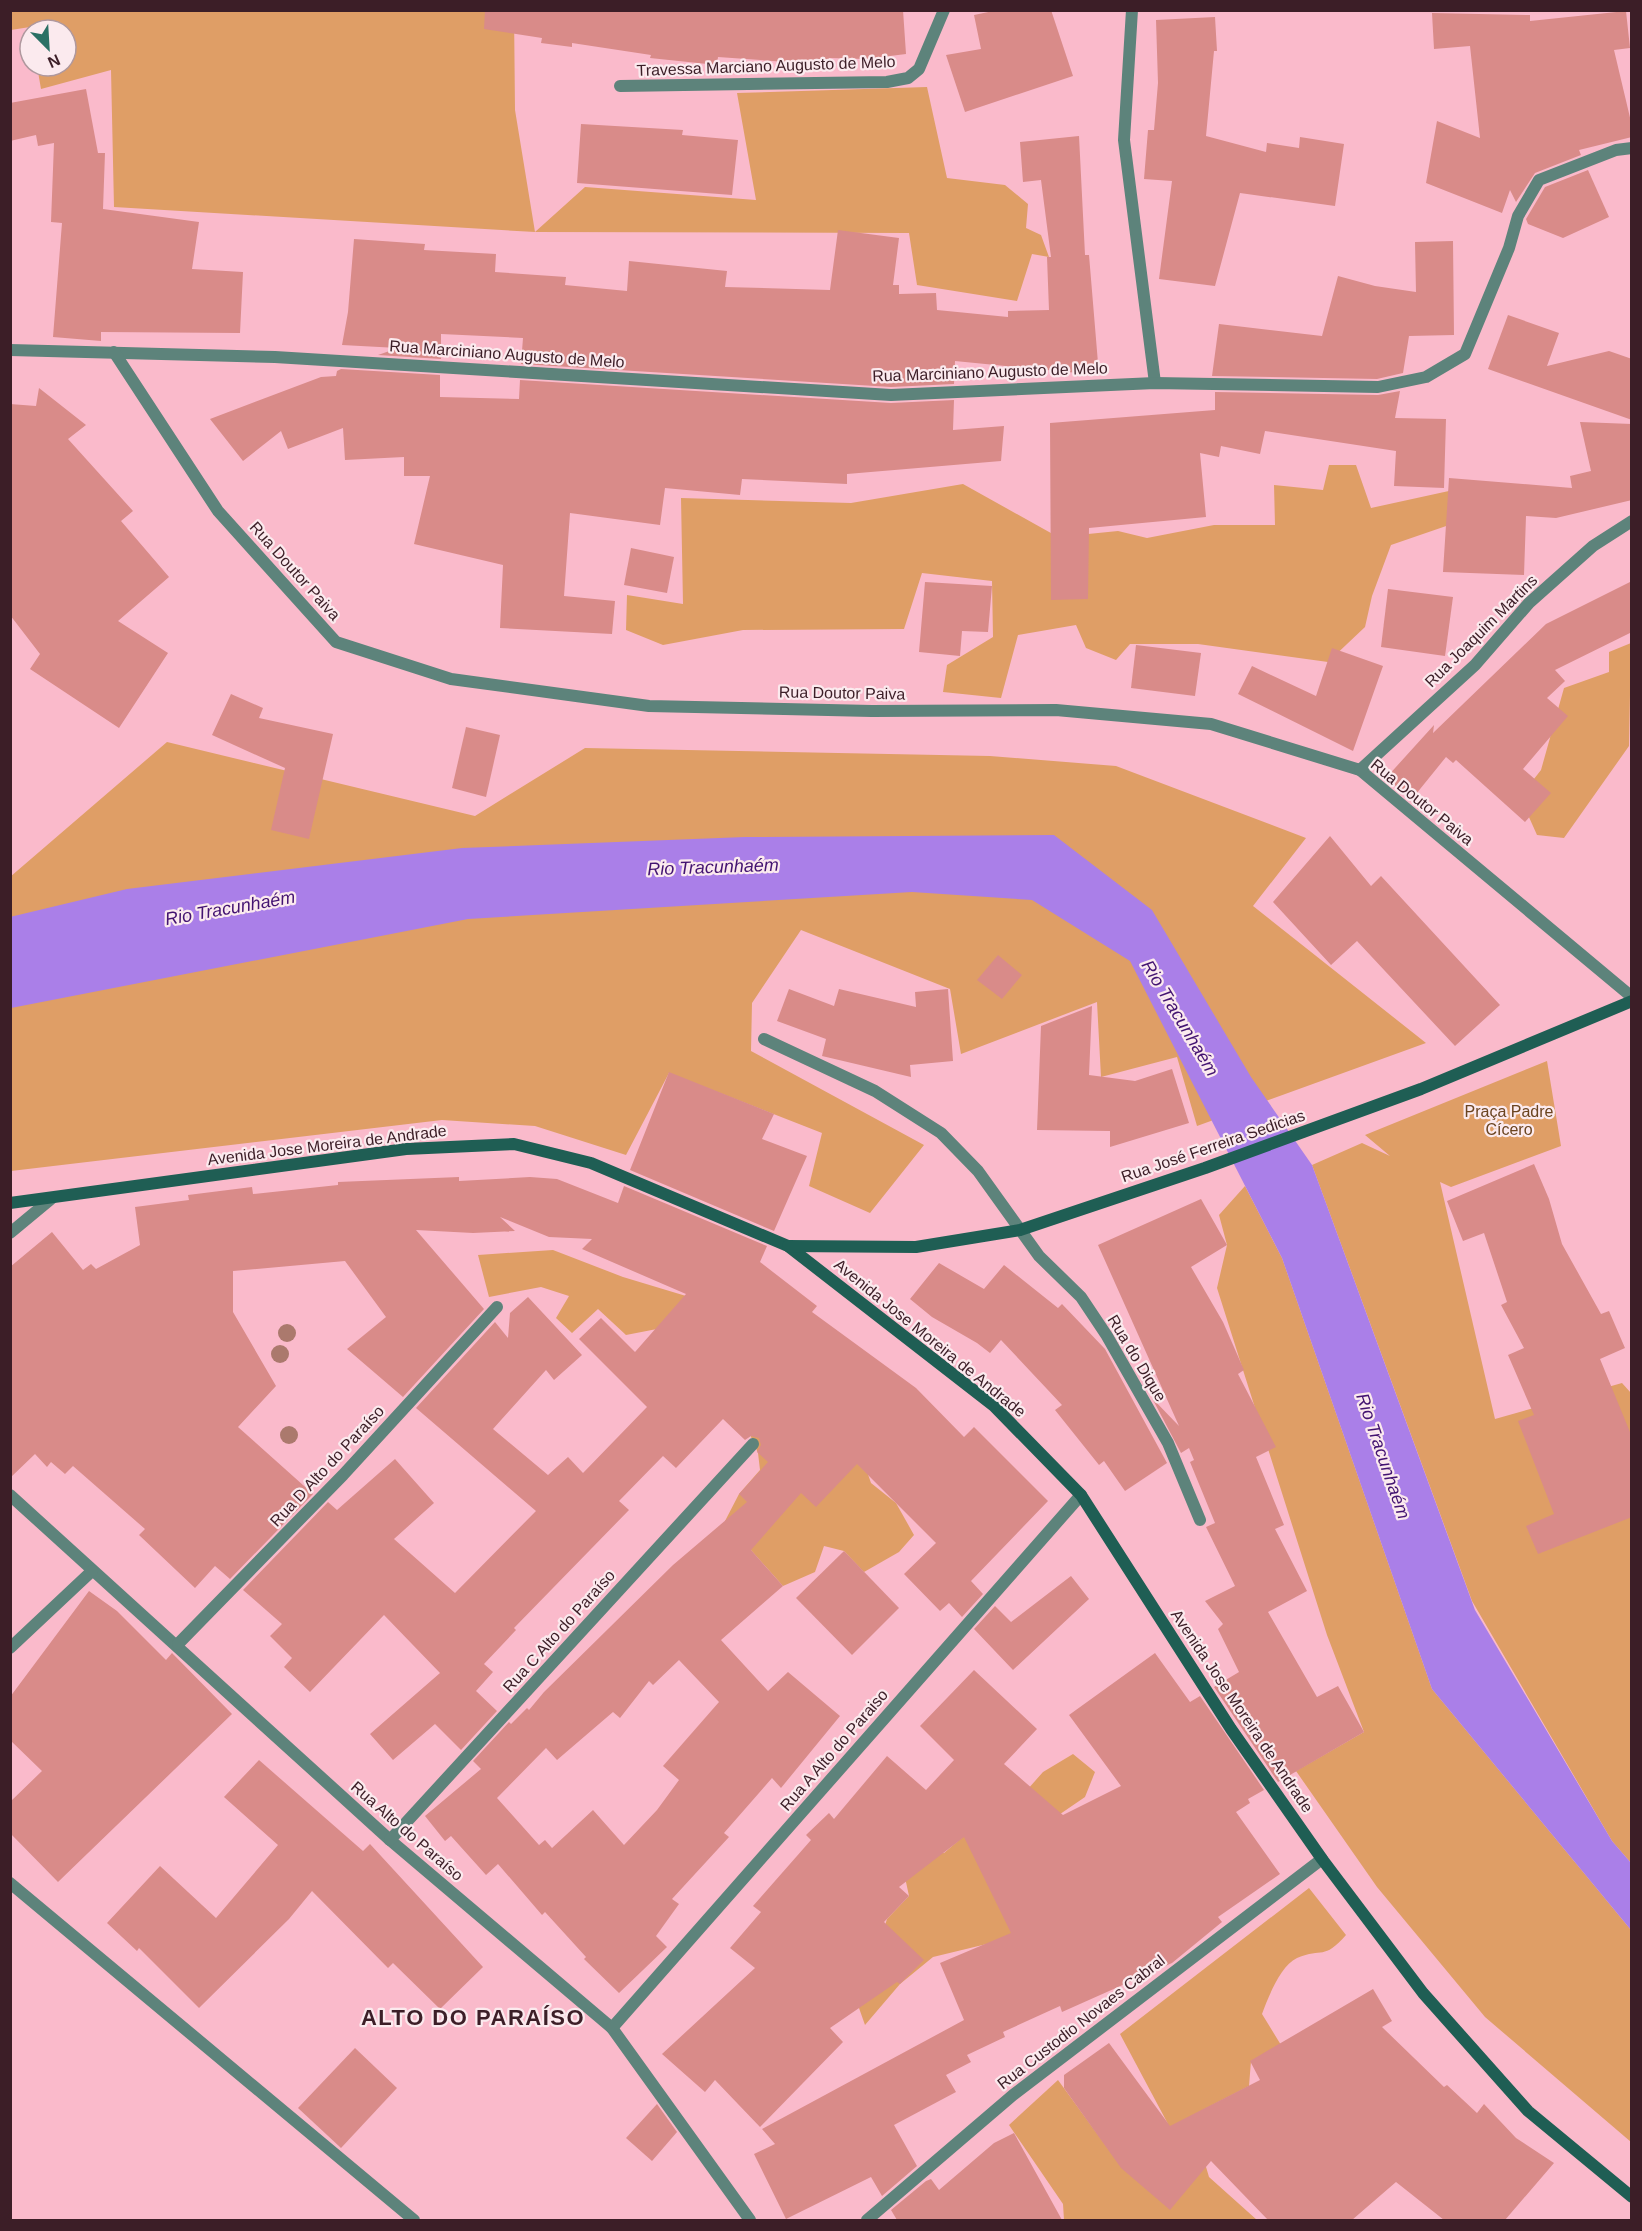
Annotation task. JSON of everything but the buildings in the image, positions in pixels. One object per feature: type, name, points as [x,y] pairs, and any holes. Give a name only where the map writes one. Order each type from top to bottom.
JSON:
[{"type":"main road","name":"Rua José Ferreira Sedicias","points":[[788,1246],[916,1247],[1020,1230],[1205,1168],[1421,1089],[1632,999]]},
{"type":"main road","name":"Avenida Jose Moreira de Andrade","points":[[10,1203],[406,1149],[514,1144],[591,1163],[788,1246],[994,1406],[1081,1495],[1231,1729],[1322,1859],[1423,1993],[1528,2111],[1632,2197]]},
{"type":"street","name":"Travessa Marciano Augusto de Melo","points":[[620,86],[886,82],[908,78],[919,69],[944,10]]},
{"type":"street","points":[[1132,10],[1124,140],[1155,383]]},
{"type":"street","name":"Rua Marciniano Augusto de Melo","points":[[10,350],[286,357],[891,395],[1155,383],[1378,387],[1426,377],[1465,354],[1509,248],[1518,216],[1539,180],[1616,150],[1632,148]]},
{"type":"street","name":"Rua Doutor Paiva","points":[[114,352],[218,511],[336,642],[451,680],[649,706],[872,711],[1056,710],[1211,724],[1360,770],[1632,999]]},
{"type":"street","name":"Rua Joaquim Martins","points":[[1360,770],[1475,665],[1529,603],[1593,546],[1632,521]]},
{"type":"street","name":"Rua do Dique","points":[[764,1039],[875,1091],[941,1133],[978,1171],[1039,1256],[1081,1297],[1107,1336],[1168,1443],[1200,1520]]},
{"type":"street","points":[[10,1233],[51,1199]]},
{"type":"street","name":"Rua D Alto do Paraíso","points":[[178,1644],[334,1483],[497,1307]]},
{"type":"street","name":"Rua C Alto do Paraíso","points":[[390,1840],[753,1444]]},
{"type":"street","name":"Rua Alto do Paraíso","points":[[10,1495],[92,1571],[178,1644],[390,1840],[612,2028],[750,2220]]},
{"type":"street","name":"Rua A Alto do Paraiso","points":[[612,2028],[1081,1495]]},
{"type":"street","points":[[10,1648],[92,1571]]},
{"type":"street","name":"Rua Custodio Novaes Cabral","points":[[867,2220],[1013,2095],[1322,1859]]},
{"type":"street","points":[[10,1883],[414,2220]]},
{"type":"green space","points":[[11,10],[514,11],[515,110],[535,232],[114,207],[111,70],[41,89],[39,78],[78,78],[78,18],[18,18],[18,29],[11,30]]},
{"type":"green space","points":[[927,87],[947,178],[1005,185],[1028,204],[1026,228],[1041,235],[1049,257],[1032,254],[1017,301],[917,285],[909,233],[535,232],[585,187],[756,200],[737,93]]},
{"type":"green space","points":[[1329,465],[1356,465],[1371,508],[1458,489],[1452,524],[1391,545],[1372,596],[1365,627],[1328,662],[1198,644],[1130,644],[1116,660],[1086,648],[1076,625],[1018,635],[1001,698],[943,692],[947,665],[993,637],[992,581],[922,573],[904,629],[743,630],[663,645],[626,630],[627,595],[683,604],[681,498],[851,503],[963,484],[1058,537],[1118,531],[1147,538],[1214,525],[1275,525],[1274,485],[1323,490]]},
{"type":"green space","points":[[1631,643],[1629,746],[1564,838],[1537,835],[1520,797],[1541,770],[1564,688],[1609,672],[1609,652]]},
{"type":"green space","points":[[167,742],[475,816],[585,748],[990,756],[1116,766],[1306,838],[1253,906],[1426,1043],[1197,1126],[1177,1057],[1101,1077],[1097,1002],[961,1054],[950,989],[801,930],[752,1003],[751,1051],[924,1145],[870,1213],[809,1186],[822,1133],[669,1073],[626,1155],[535,1126],[442,1120],[11,1171],[10,877]]},
{"type":"green space","name":"Praça Padre Cícero","points":[[1547,1061],[1561,1146],[1451,1187],[1440,1182],[1495,1419],[1622,1383],[1631,1393],[1631,1863],[1612,1841],[1472,1601],[1312,1165],[1362,1143],[1390,1156],[1365,1135]]},
{"type":"green space","points":[[1245,1186],[1282,1258],[1432,1689],[1631,1930],[1631,2142],[1485,2017],[1377,1887],[1296,1771],[1364,1732],[1327,1635],[1217,1288],[1227,1245],[1219,1215]]},
{"type":"green space","points":[[553,1250],[623,1277],[686,1296],[662,1328],[626,1335],[598,1309],[572,1333],[556,1318],[569,1296],[541,1287],[489,1297],[478,1255]]},
{"type":"green space","points":[[742,1416],[862,1457],[871,1483],[896,1503],[914,1535],[899,1552],[864,1572],[844,1551],[824,1546],[815,1572],[783,1586],[725,1521],[739,1494],[760,1470],[758,1453]]},
{"type":"green space","points":[[1073,1754],[1095,1772],[1085,1797],[1047,1823],[1080,1915],[995,1942],[933,1957],[900,1984],[865,2025],[859,2008],[887,1919],[909,1896],[903,1868],[917,1854],[944,1853],[985,1818],[1011,1808],[1043,1772]]},
{"type":"green space","points":[[1309,1888],[1346,1935],[1327,1951],[1297,1958],[1285,1968],[1275,1983],[1262,2014],[1281,2045],[1251,2061],[1249,2086],[1191,2116],[1209,2177],[1257,2220],[1064,2220],[1063,2204],[1009,2125],[1058,2080],[1117,2161],[1168,2124],[1120,2034]]},
{"type":"water","name":"Rio Tracunhaém","points":[[1054,835],[1152,910],[1251,1077],[1312,1165],[1475,1610],[1612,1841],[1631,1863],[1631,1930],[1432,1689],[1282,1258],[1130,961],[1032,900],[912,892],[468,919],[11,1008],[10,917],[127,889],[462,848],[745,837]]},
{"type":"district","name":"ALTO DO PARAÍSO","points":[[473,2017]]}]
